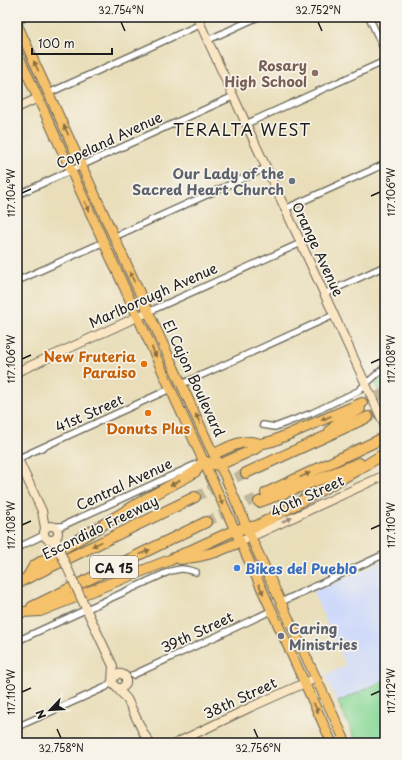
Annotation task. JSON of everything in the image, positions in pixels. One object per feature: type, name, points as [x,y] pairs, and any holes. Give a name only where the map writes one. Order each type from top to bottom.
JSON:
[{"type":"highway","points":[[214,454],[246,442],[253,441],[260,444],[273,441],[365,409],[328,434],[246,473]]},
{"type":"highway","points":[[379,440],[258,500],[300,487],[385,453]]},
{"type":"highway","points":[[27,578],[34,566],[144,500],[190,475],[196,471],[203,461],[219,465],[255,450],[260,444]]},
{"type":"highway","points":[[20,614],[40,611],[170,560],[235,530],[249,532],[385,453]]},
{"type":"highway","name":"Escondido Freeway","points":[[17,583],[195,497]]},
{"type":"highway","name":"CA 15","points":[[20,614],[206,522]]},
{"type":"highway","points":[[170,560],[216,552],[240,542]]},
{"type":"main road","points":[[17,20],[23,17]]},
{"type":"main road","name":"Orange Avenue","points":[[199,21],[385,426]]},
{"type":"main road","name":"El Cajon Boulevard","points":[[17,24],[346,743]]},
{"type":"main road","name":"El Cajon Boulevard","points":[[17,52],[332,743]]},
{"type":"main road","points":[[17,108],[38,98]]},
{"type":"main road","name":"Marlborough Avenue","points":[[17,372],[148,312]]},
{"type":"main road","points":[[17,458],[42,511],[58,530],[56,544]]},
{"type":"main road","name":"40th Street","points":[[240,542],[249,532],[385,474]]},
{"type":"main road","points":[[42,511],[46,534],[51,540],[58,534]]},
{"type":"main road","points":[[46,534],[50,525],[54,526]]},
{"type":"main road","points":[[46,534],[56,544],[113,666],[126,678],[127,699],[144,739],[150,743]]},
{"type":"main road","points":[[113,666],[113,685],[127,699]]},
{"type":"main road","points":[[112,680],[115,676],[122,674]]},
{"type":"main road","name":"38th Street","points":[[176,743],[316,678]]},
{"type":"main road","points":[[117,688],[123,687],[126,684]]},
{"type":"street","points":[[208,40],[258,17]]},
{"type":"street","points":[[369,17],[385,52]]},
{"type":"street","points":[[49,93],[199,21]]},
{"type":"street","points":[[246,124],[385,61]]},
{"type":"street","name":"Copeland Avenue","points":[[17,195],[234,96]]},
{"type":"street","points":[[285,209],[385,164]]},
{"type":"street","points":[[114,237],[266,168]]},
{"type":"street","points":[[17,281],[104,242]]},
{"type":"street","name":"Marlborough Avenue","points":[[148,312],[301,243]]},
{"type":"street","points":[[324,294],[385,266]]},
{"type":"street","points":[[182,384],[334,315]]},
{"type":"street","points":[[263,424],[275,427],[312,414],[358,391],[385,368]]},
{"type":"street","name":"41st Street","points":[[17,458],[170,389]]},
{"type":"street","name":"Central Avenue","points":[[54,526],[62,526],[203,461]]},
{"type":"street","points":[[17,548],[46,534]]},
{"type":"street","points":[[281,602],[385,554]]},
{"type":"street","points":[[17,641],[177,569],[184,568],[196,572]]},
{"type":"street","name":"39th Street","points":[[126,684],[133,675],[271,611]]},
{"type":"street","points":[[122,674],[133,675]]},
{"type":"street","points":[[17,727],[106,687],[112,680]]},
{"type":"street","points":[[106,687],[117,688]]},
{"type":"shaded area","points":[[385,560],[385,743],[356,743],[325,675],[346,666],[313,592]]},
{"type":"green space","points":[[385,373],[385,406],[375,383],[381,375]]},
{"type":"green space","points":[[385,680],[385,743],[357,743],[338,702]]},
{"type":"tunnel","points":[[362,403],[385,393]]},
{"type":"tunnel","points":[[368,417],[385,409]]},
{"type":"tunnel","points":[[195,497],[246,473]]},
{"type":"tunnel","points":[[206,522],[257,498]]},
{"type":"place","name":"Rosary High School","points":[[315,73]]},
{"type":"place","name":"Our Lady of the Sacred Heart Church","points":[[292,181]]},
{"type":"place","name":"New Fruteria Paraiso","points":[[144,364]]},
{"type":"place","name":"Donuts Plus","points":[[148,413]]},
{"type":"place","name":"Bikes del Pueblo","points":[[237,568]]},
{"type":"place","name":"Caring Ministries","points":[[281,636]]},
{"type":"district","name":"TERALTA WEST","points":[[242,129]]}]
